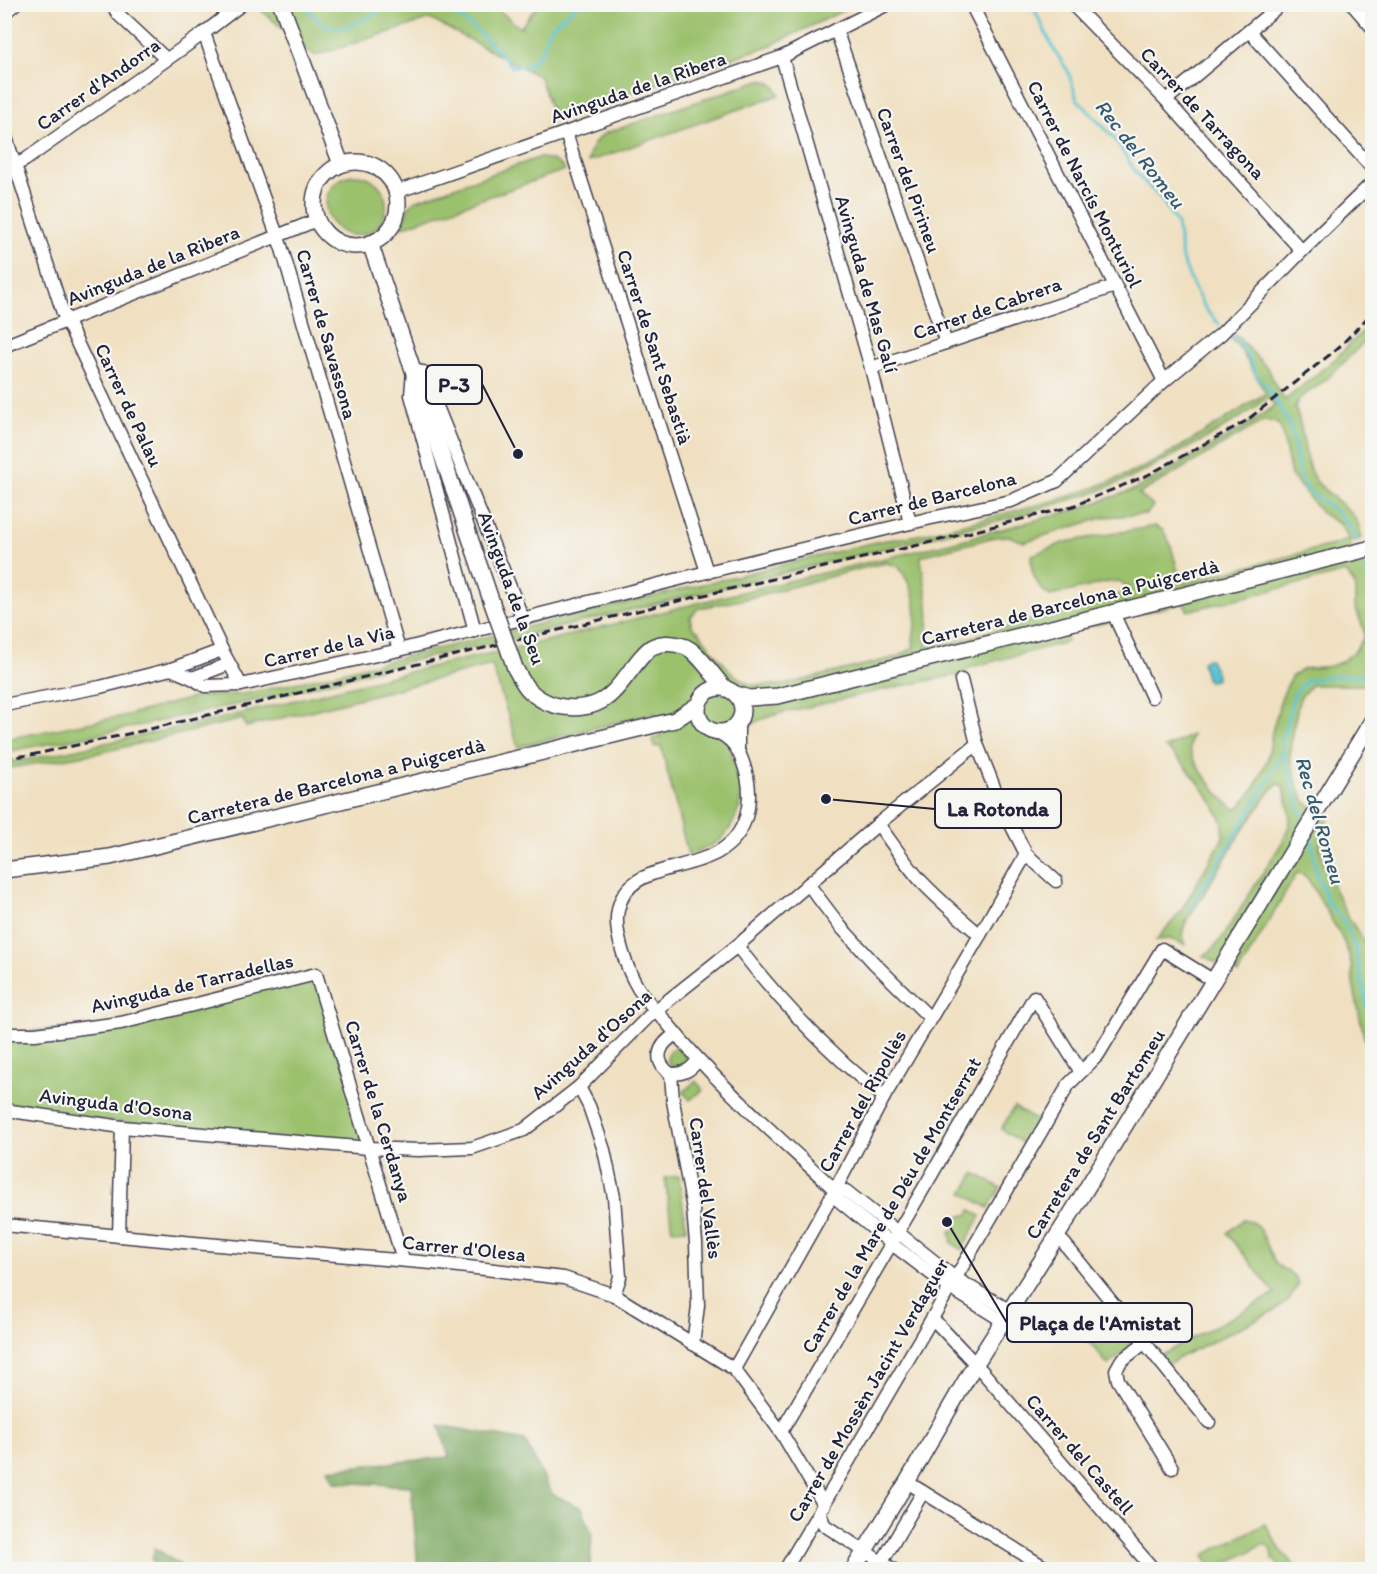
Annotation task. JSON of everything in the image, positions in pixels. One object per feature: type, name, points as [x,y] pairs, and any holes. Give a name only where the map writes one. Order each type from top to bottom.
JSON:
[{"type":"street","points":[[4,13],[15,4]]},
{"type":"street","points":[[112,4],[118,14],[166,59]]},
{"type":"street","name":"Carrer d'Andorra","points":[[10,168],[242,4]]},
{"type":"street","points":[[281,4],[341,164]]},
{"type":"street","name":"Avinguda de la Ribera","points":[[396,192],[782,57],[888,4]]},
{"type":"street","name":"Carrer de Narcís Monturiol","points":[[971,4],[1164,381]]},
{"type":"street","name":"Carrer de Tarragona","points":[[1072,4],[1166,100],[1302,251]]},
{"type":"street","points":[[1166,100],[1281,4]]},
{"type":"street","points":[[1352,4],[1372,27]]},
{"type":"street","name":"Carrer del Pirineu","points":[[836,30],[946,343]]},
{"type":"street","points":[[1249,31],[1372,168]]},
{"type":"street","name":"Carrer de Savassona","points":[[204,33],[278,235],[399,650]]},
{"type":"street","name":"Avinguda de Mas Galí","points":[[782,57],[871,368],[910,523]]},
{"type":"street","name":"Carrer de Palau","points":[[4,131],[10,168],[63,313],[241,686]]},
{"type":"street","name":"Carrer de Sant Sebastià","points":[[566,133],[707,572]]},
{"type":"street","points":[[354,162],[367,164],[380,170],[389,179],[396,192],[397,207],[393,222],[384,235],[370,243],[353,246],[337,242],[324,231],[317,220],[314,201],[318,185],[327,172],[341,164],[354,162]]},
{"type":"street","name":"Carrer de Barcelona","points":[[497,626],[707,572],[1011,501],[1057,481],[1164,381],[1221,334],[1372,183]]},
{"type":"street","name":"Avinguda de la Ribera","points":[[4,346],[317,220]]},
{"type":"street","name":"Avinguda de la Seu","points":[[370,243],[515,668],[529,691],[551,706],[576,709],[603,701],[614,692],[650,648],[663,643],[686,646],[730,692]]},
{"type":"street","name":"Carrer de Cabrera","points":[[871,368],[1115,286]]},
{"type":"street","name":"Avinguda de la Seu","points":[[413,371],[423,372],[523,619]]},
{"type":"street","name":"Avinguda de la Seu","points":[[413,371],[411,395],[475,631]]},
{"type":"street","name":"Carretera de Barcelona a Puigcerdà","points":[[730,692],[749,698],[778,696],[1372,549]]},
{"type":"street","points":[[1113,613],[1152,697]]},
{"type":"street","name":"Carrer de la Via","points":[[171,669],[205,686],[241,686],[497,626]]},
{"type":"street","points":[[4,705],[100,687],[171,669],[222,650]]},
{"type":"street","points":[[700,659],[704,674],[699,716],[712,729],[732,741],[738,751],[744,766],[749,794],[748,807],[745,819],[727,846],[707,858],[642,878],[632,885],[620,902],[616,925],[623,951],[638,989],[698,1059],[835,1190],[846,1191],[894,1238],[953,1283],[1006,1316]]},
{"type":"street","points":[[192,678],[229,664]]},
{"type":"street","points":[[961,680],[977,744],[1001,805],[1026,854],[1056,881]]},
{"type":"street","points":[[701,700],[712,689],[730,692],[742,706],[738,751]]},
{"type":"street","name":"Carretera de Barcelona a Puigcerdà","points":[[740,721],[751,711],[778,696]]},
{"type":"street","name":"Carretera de Barcelona a Puigcerdà","points":[[675,720],[701,700]]},
{"type":"street","name":"Carretera de Barcelona a Puigcerdà","points":[[4,870],[110,857],[675,720],[693,722],[712,729]]},
{"type":"street","points":[[712,729],[730,730],[740,721]]},
{"type":"street","name":"Carretera de Sant Bartomeu","points":[[853,1569],[976,1364],[1057,1237],[1372,722]]},
{"type":"street","name":"Avinguda d'Osona","points":[[4,1110],[122,1127],[369,1148],[418,1150],[472,1148],[524,1130],[579,1087],[657,1010],[737,946],[879,824],[977,744]]},
{"type":"street","points":[[879,824],[894,847],[921,880],[980,935]]},
{"type":"street","name":"Carrer del Ripollès","points":[[734,1369],[835,1190],[884,1097],[1026,854]]},
{"type":"street","points":[[808,884],[840,926],[930,1018]]},
{"type":"street","points":[[737,946],[762,979],[795,1015],[840,1059],[884,1097]]},
{"type":"street","name":"Carrer de Mossèn Jacint Verdaguer","points":[[785,1569],[1069,1084],[1098,1055],[1162,949],[1214,981]]},
{"type":"street","name":"Avinguda de Tarradellas","points":[[4,1034],[34,1034],[122,1023],[316,974]]},
{"type":"street","name":"Carrer de la Cerdanya","points":[[316,974],[403,1260]]},
{"type":"street","name":"Carrer de la Mare de Déu de Montserrat","points":[[781,1432],[1034,997],[1081,1072]]},
{"type":"street","points":[[676,1034],[661,1047],[661,1064],[664,1069],[671,1074],[684,1073],[698,1059]]},
{"type":"street","name":"Carrer del Vallès","points":[[671,1074],[673,1101],[693,1209],[696,1243],[698,1306],[693,1344]]},
{"type":"street","points":[[579,1087],[589,1106],[604,1150],[614,1197],[620,1277],[614,1295]]},
{"type":"street","points":[[119,1236],[122,1127]]},
{"type":"street","name":"Carrer d'Olesa","points":[[4,1225],[403,1260],[564,1278],[614,1295],[734,1369],[781,1432],[822,1509],[824,1525],[894,1569]]},
{"type":"street","points":[[1057,1237],[1209,1422]]},
{"type":"street","name":"Carrer del Castell","points":[[933,1319],[976,1364],[1150,1568]]},
{"type":"street","points":[[1144,1343],[1121,1361],[1116,1370],[1118,1380],[1172,1468]]},
{"type":"street","points":[[907,1482],[1049,1569]]},
{"type":"street","points":[[882,1562],[923,1492]]},
{"type":"green space","points":[[255,5],[493,5],[520,28],[538,5],[855,5],[771,45],[554,119],[540,77],[430,19],[315,56]]},
{"type":"green space","points":[[760,80],[772,84],[779,95],[588,162],[593,145],[606,133]]},
{"type":"green space","points":[[538,158],[553,161],[565,170],[402,227],[408,208],[414,201]]},
{"type":"green space","points":[[350,175],[362,175],[373,180],[381,188],[386,205],[384,217],[373,230],[362,235],[350,235],[339,230],[331,222],[326,211],[326,199],[331,188],[339,180]]},
{"type":"green space","points":[[1372,322],[1372,334],[1326,380],[1299,399],[1295,407],[1312,475],[1323,489],[1345,507],[1357,521],[1360,529],[1361,538],[1355,541],[1349,540],[1355,563],[1366,560],[1372,586],[1372,685],[1311,685],[1300,698],[1292,733],[1290,758],[1305,802],[1329,817],[1322,833],[1320,847],[1323,860],[1348,917],[1364,941],[1371,959],[1372,1056],[1364,1037],[1348,952],[1341,936],[1303,874],[1297,873],[1238,974],[1203,956],[1211,951],[1224,935],[1283,841],[1290,823],[1289,807],[1283,787],[1278,783],[1242,831],[1185,924],[1182,934],[1186,945],[1170,939],[1156,940],[1179,914],[1224,836],[1219,814],[1206,793],[1180,761],[1165,748],[1192,735],[1190,749],[1203,773],[1225,800],[1237,809],[1240,807],[1254,789],[1268,758],[1281,699],[1291,677],[1302,669],[1331,666],[1341,662],[1355,651],[1364,637],[1355,606],[1355,585],[1346,572],[1188,611],[1183,603],[1064,633],[1067,642],[971,667],[963,674],[790,711],[757,721],[744,733],[745,749],[731,753],[741,790],[736,817],[721,840],[688,855],[661,746],[654,747],[652,739],[661,737],[655,713],[518,747],[492,665],[246,727],[243,719],[103,752],[5,769],[4,763],[219,719],[950,543],[1074,510],[1136,489],[1231,435],[1275,406],[1268,397],[1214,434],[1133,477],[1096,492],[1017,516],[515,638],[406,662],[271,697],[5,752],[5,739],[123,716],[200,696],[243,694],[305,681],[1049,502],[1109,482],[1148,465],[1193,440],[1266,393],[1239,347],[1231,339],[1236,335],[1269,370],[1277,389],[1285,400],[1335,359]],"holes":[[[1263,421],[1275,422],[1281,428],[1291,475],[1321,513],[1341,525],[1348,538],[1340,543],[1184,583],[1180,578],[1170,543],[1163,530],[1155,526],[1066,542],[1032,555],[1031,566],[1035,578],[1050,596],[1108,582],[1119,581],[1128,587],[1120,595],[1105,600],[954,642],[926,646],[928,607],[921,556],[995,537],[1009,536],[1024,542],[1105,517],[1147,514],[1153,506],[1139,494]],[[887,563],[898,566],[903,573],[910,586],[916,616],[914,648],[897,657],[783,685],[750,685],[733,674],[699,632],[692,627],[690,617],[699,608],[741,600]]]},
{"type":"green space","points":[[316,974],[371,1148],[5,1110],[5,1034],[121,1023]]},
{"type":"green space","points":[[678,1047],[686,1058],[687,1062],[682,1067],[673,1067],[667,1060],[669,1051]]},
{"type":"green space","points":[[696,1081],[703,1090],[690,1100],[683,1092]]},
{"type":"green space","points":[[1014,1107],[1038,1122],[1025,1145],[1001,1129]]},
{"type":"green space","points":[[975,1173],[1001,1188],[988,1208],[963,1193]]},
{"type":"green space","points":[[679,1176],[686,1229],[672,1230],[665,1178]]},
{"type":"green space","points":[[971,1210],[981,1216],[962,1250],[952,1243],[950,1231],[957,1229],[955,1218],[969,1214]]},
{"type":"green space","points":[[1244,1219],[1256,1225],[1276,1263],[1295,1277],[1298,1285],[1288,1301],[1272,1312],[1167,1365],[1159,1356],[1275,1294],[1227,1233]]},
{"type":"green space","points":[[1106,1304],[1131,1335],[1127,1349],[1108,1365],[1077,1327]]},
{"type":"green space","points":[[439,1425],[525,1441],[552,1494],[582,1508],[592,1535],[590,1569],[418,1569],[411,1486],[334,1482],[328,1469],[449,1457]]},
{"type":"green space","points":[[1265,1524],[1282,1552],[1298,1569],[1282,1569],[1273,1559],[1270,1548],[1264,1544],[1212,1569],[1204,1555]]},
{"type":"green space","points":[[155,1548],[186,1569],[157,1569],[152,1560]]},
{"type":"water","points":[[1207,658],[1210,659],[1217,675],[1215,680],[1209,681],[1206,678],[1202,662]]},
{"type":"waterway","points":[[304,4],[322,23],[333,28],[350,26],[391,4]]},
{"type":"waterway","points":[[430,4],[465,21],[485,38],[512,67],[526,66],[534,60],[544,47],[549,29],[578,4]]},
{"type":"waterway","points":[[603,4],[615,7],[622,4]]},
{"type":"waterway","name":"Rec del Romeu","points":[[1032,4],[1053,48],[1068,71],[1077,99],[1115,139],[1137,174],[1161,199],[1177,224],[1182,259],[1194,288],[1206,310],[1219,324]]},
{"type":"waterway","name":"Rec del Romeu","points":[[1230,336],[1244,349],[1256,374],[1267,386],[1285,416],[1293,436],[1298,471],[1303,483],[1312,494],[1344,518],[1357,542]]},
{"type":"waterway","name":"Rec del Romeu","points":[[1362,557],[1367,571],[1372,617]]},
{"type":"waterway","name":"Rec del Romeu","points":[[1305,820],[1298,806],[1285,762],[1282,740],[1294,695],[1306,681],[1372,672]]},
{"type":"waterway","points":[[1189,908],[1250,812],[1282,753]]},
{"type":"waterway","name":"Rec del Romeu","points":[[1310,835],[1316,871],[1328,903],[1344,921],[1355,947],[1372,1031]]},
{"type":"railway","points":[[4,758],[31,755],[146,730],[940,540],[1073,506],[1148,475],[1246,421],[1337,349],[1372,313]]},
{"type":"place","name":"P-3","points":[[518,454]]},
{"type":"place","name":"La Rotonda","points":[[826,799]]},
{"type":"place","name":"Plaça de l'Amistat","points":[[947,1222]]}]
